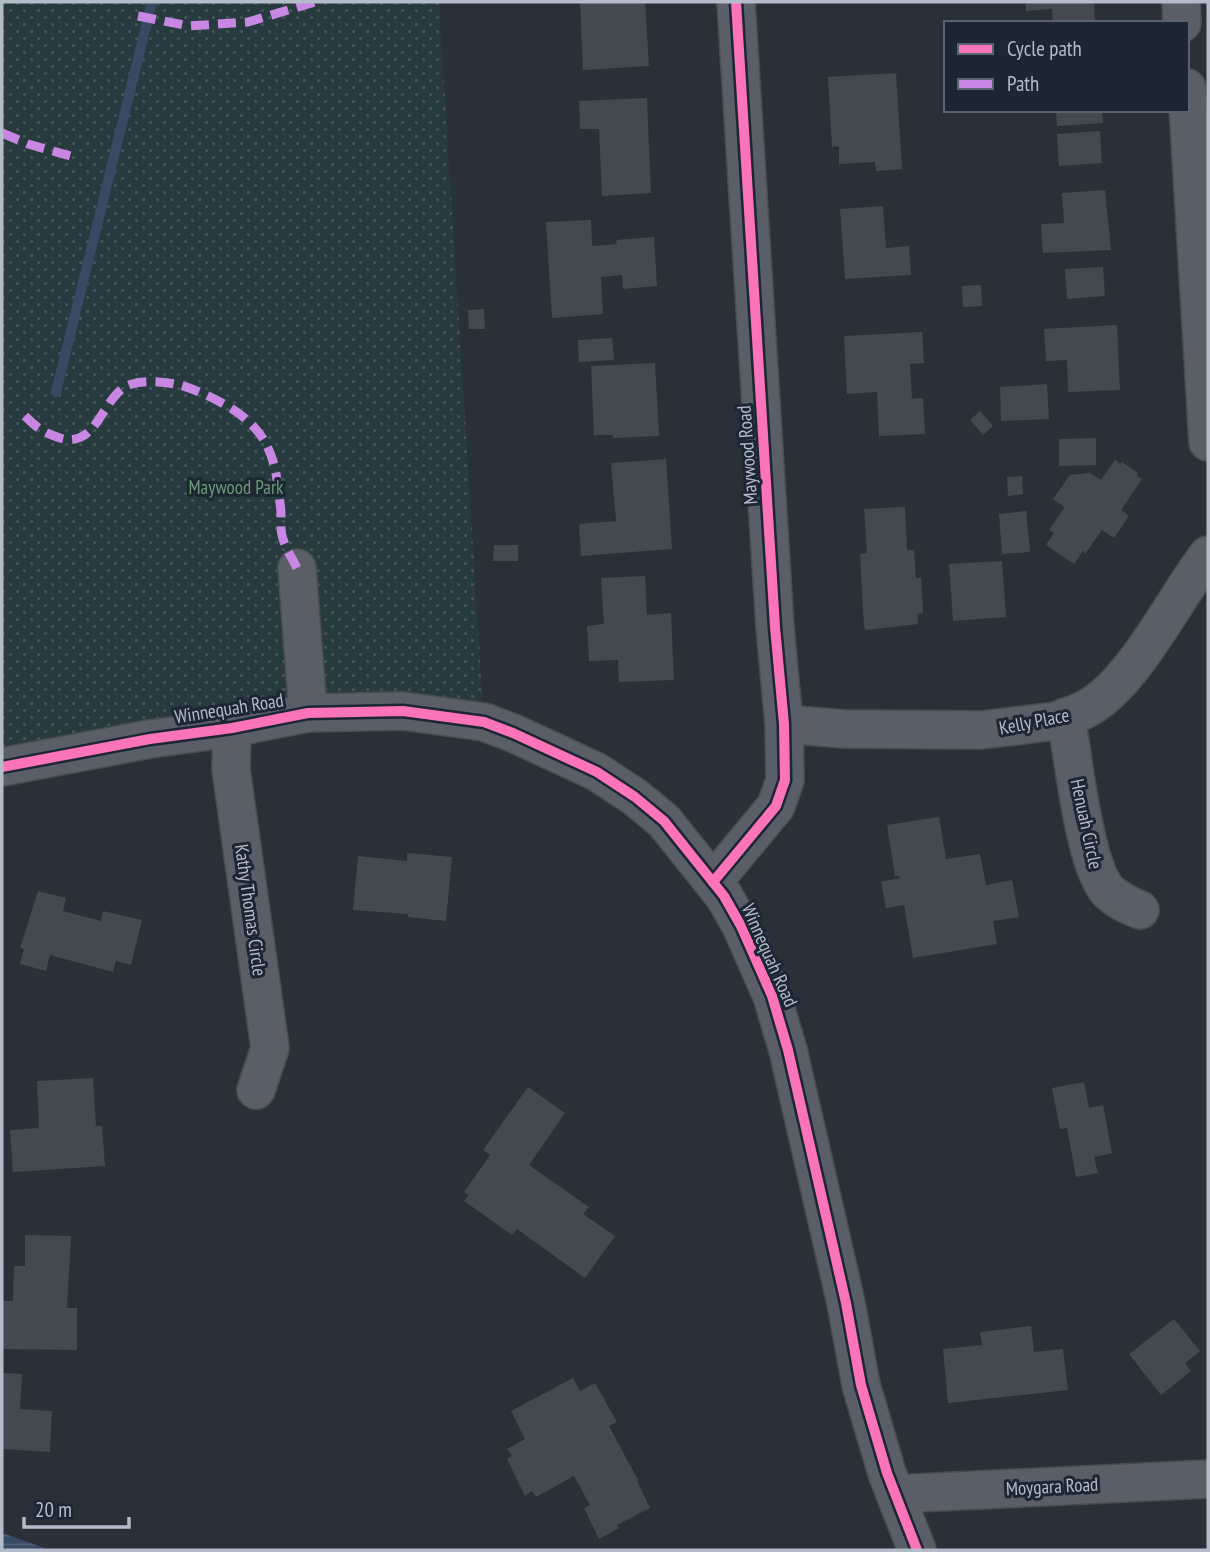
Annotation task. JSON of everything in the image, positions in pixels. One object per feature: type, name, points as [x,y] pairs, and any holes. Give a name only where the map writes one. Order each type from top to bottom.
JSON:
[{"type":"street","name":"Maywood Road","points":[[713,882],[776,806],[785,780],[784,724],[775,627],[736,2]]},
{"type":"street","points":[[1181,2],[1182,21]]},
{"type":"street","points":[[1188,112],[1208,442]]},
{"type":"street","name":"Kelly Place","points":[[784,724],[845,729],[981,730],[1066,717],[1088,708],[1129,670],[1208,555]]},
{"type":"street","points":[[297,568],[308,713]]},
{"type":"street","name":"Winnequah Road","points":[[2,767],[308,713],[404,710],[484,722],[513,733],[597,772],[635,797],[664,821],[724,896],[741,926],[772,996],[782,1028],[846,1303],[860,1385],[895,1494],[917,1550]]},
{"type":"street","name":"Henuah Circle","points":[[1066,717],[1093,863],[1099,879],[1108,891],[1124,903],[1140,910]]},
{"type":"street","name":"Kathy Thomas Circle","points":[[232,728],[231,769],[270,1048],[256,1090]]},
{"type":"street","name":"Moygara Road","points":[[895,1494],[1208,1479]]},
{"type":"green space","name":"Maywood Park","points":[[2,2],[439,2],[484,722],[403,711],[2,767]]},
{"type":"water","points":[[2,1533],[42,1547],[46,1550],[2,1550]]},
{"type":"building","points":[[580,2],[645,2],[649,66],[583,70]]},
{"type":"building","points":[[1026,2],[1094,2],[1095,21],[1053,21],[1052,9],[1026,11]]},
{"type":"building","points":[[896,73],[902,169],[876,171],[875,162],[839,164],[839,146],[832,147],[828,77]]},
{"type":"building","points":[[647,98],[651,193],[602,196],[599,129],[580,129],[579,101]]},
{"type":"building","points":[[1056,112],[1102,112],[1103,123],[1057,126]]},
{"type":"building","points":[[1100,131],[1102,163],[1059,166],[1057,134]]},
{"type":"building","points":[[1105,190],[1111,250],[1043,253],[1041,224],[1064,223],[1062,193]]},
{"type":"building","points":[[883,206],[886,248],[909,246],[911,275],[845,279],[840,209]]},
{"type":"building","points":[[591,220],[592,246],[617,244],[616,240],[654,237],[657,286],[623,289],[622,275],[601,277],[603,314],[552,318],[546,222]]},
{"type":"building","points":[[1103,267],[1105,296],[1067,299],[1065,269]]},
{"type":"building","points":[[981,285],[982,306],[963,307],[962,286]]},
{"type":"building","points":[[484,309],[485,329],[469,329],[468,310]]},
{"type":"building","points":[[1117,325],[1120,390],[1068,392],[1067,360],[1046,361],[1044,329]]},
{"type":"building","points":[[922,332],[924,363],[910,364],[912,399],[923,398],[925,434],[879,436],[877,392],[847,394],[844,336]]},
{"type":"building","points":[[612,338],[614,360],[579,362],[578,340]]},
{"type":"building","points":[[655,363],[659,436],[613,438],[613,435],[594,435],[591,366]]},
{"type":"building","points":[[1047,384],[1049,419],[1001,421],[1000,387]]},
{"type":"building","points":[[980,411],[993,426],[983,435],[970,420]]},
{"type":"building","points":[[1096,438],[1096,465],[1059,466],[1059,439]]},
{"type":"building","points":[[666,459],[672,549],[581,556],[579,524],[616,521],[611,463]]},
{"type":"building","points":[[1115,460],[1138,473],[1137,476],[1142,479],[1121,510],[1129,516],[1114,538],[1102,530],[1085,554],[1083,551],[1074,564],[1046,545],[1054,533],[1049,530],[1065,507],[1053,499],[1070,475],[1090,473],[1101,480]]},
{"type":"building","points":[[1022,476],[1023,494],[1008,496],[1007,477]]},
{"type":"building","points":[[905,507],[907,550],[914,550],[916,578],[921,578],[923,613],[917,614],[918,624],[866,630],[860,554],[867,553],[864,509]]},
{"type":"building","points":[[1026,511],[1030,552],[1002,554],[999,514]]},
{"type":"building","points":[[494,545],[518,545],[518,561],[493,561]]},
{"type":"building","points":[[1002,561],[1006,617],[953,621],[949,564]]},
{"type":"building","points":[[645,576],[647,615],[671,613],[674,680],[619,682],[618,660],[589,661],[587,626],[604,624],[601,578]]},
{"type":"building","points":[[939,817],[946,859],[980,854],[986,885],[1012,880],[1019,917],[993,921],[997,944],[913,958],[904,905],[886,908],[881,882],[900,878],[895,876],[887,825]]},
{"type":"building","points":[[407,853],[452,857],[446,921],[408,917],[408,914],[353,910],[358,856],[407,861]]},
{"type":"building","points":[[38,891],[66,898],[63,911],[101,921],[103,911],[142,920],[131,965],[116,961],[113,972],[50,955],[46,971],[20,964],[24,949],[20,948]]},
{"type":"building","points":[[93,1078],[96,1126],[102,1126],[105,1166],[13,1172],[10,1130],[39,1128],[37,1081]]},
{"type":"building","points":[[1084,1082],[1089,1108],[1103,1105],[1112,1153],[1094,1157],[1098,1173],[1076,1177],[1067,1128],[1060,1129],[1052,1088]]},
{"type":"building","points":[[528,1087],[565,1113],[529,1165],[589,1207],[583,1214],[615,1236],[585,1278],[517,1229],[512,1235],[464,1201],[469,1195],[464,1192],[490,1155],[483,1150]]},
{"type":"building","points":[[25,1235],[71,1236],[67,1308],[77,1308],[77,1350],[2,1349],[2,1301],[13,1301],[14,1266],[25,1266]]},
{"type":"building","points":[[1174,1319],[1200,1351],[1185,1363],[1191,1371],[1161,1395],[1129,1354]]},
{"type":"building","points":[[1031,1326],[1034,1352],[1063,1349],[1068,1390],[948,1403],[943,1349],[982,1345],[980,1332]]},
{"type":"building","points":[[2,1373],[22,1374],[20,1409],[52,1411],[50,1452],[2,1449]]},
{"type":"building","points":[[573,1378],[580,1391],[595,1383],[617,1422],[609,1426],[650,1508],[617,1525],[619,1528],[599,1539],[584,1508],[590,1505],[574,1476],[536,1497],[532,1491],[525,1496],[507,1459],[512,1456],[507,1449],[525,1439],[511,1411]]},
{"type":"waterway","points":[[56,392],[152,2]]},
{"type":"marked path","points":[[138,16],[189,26],[248,22],[315,2]]},
{"type":"marked path","points":[[2,133],[28,144],[74,157]]},
{"type":"marked path","points":[[25,416],[45,432],[60,438],[73,439],[83,436],[92,428],[122,389],[143,382],[180,385],[223,404],[244,417],[255,428],[270,452],[277,479],[282,536],[297,568]]},
{"type":"cycle path","points":[[713,882],[776,806],[785,780],[784,724],[775,627],[736,2]]},
{"type":"cycle path","points":[[2,767],[308,713],[403,711],[484,722],[513,733],[597,772],[635,797],[664,821],[724,896],[741,926],[772,996],[788,1050],[846,1303],[861,1385],[887,1473],[917,1550]]}]
